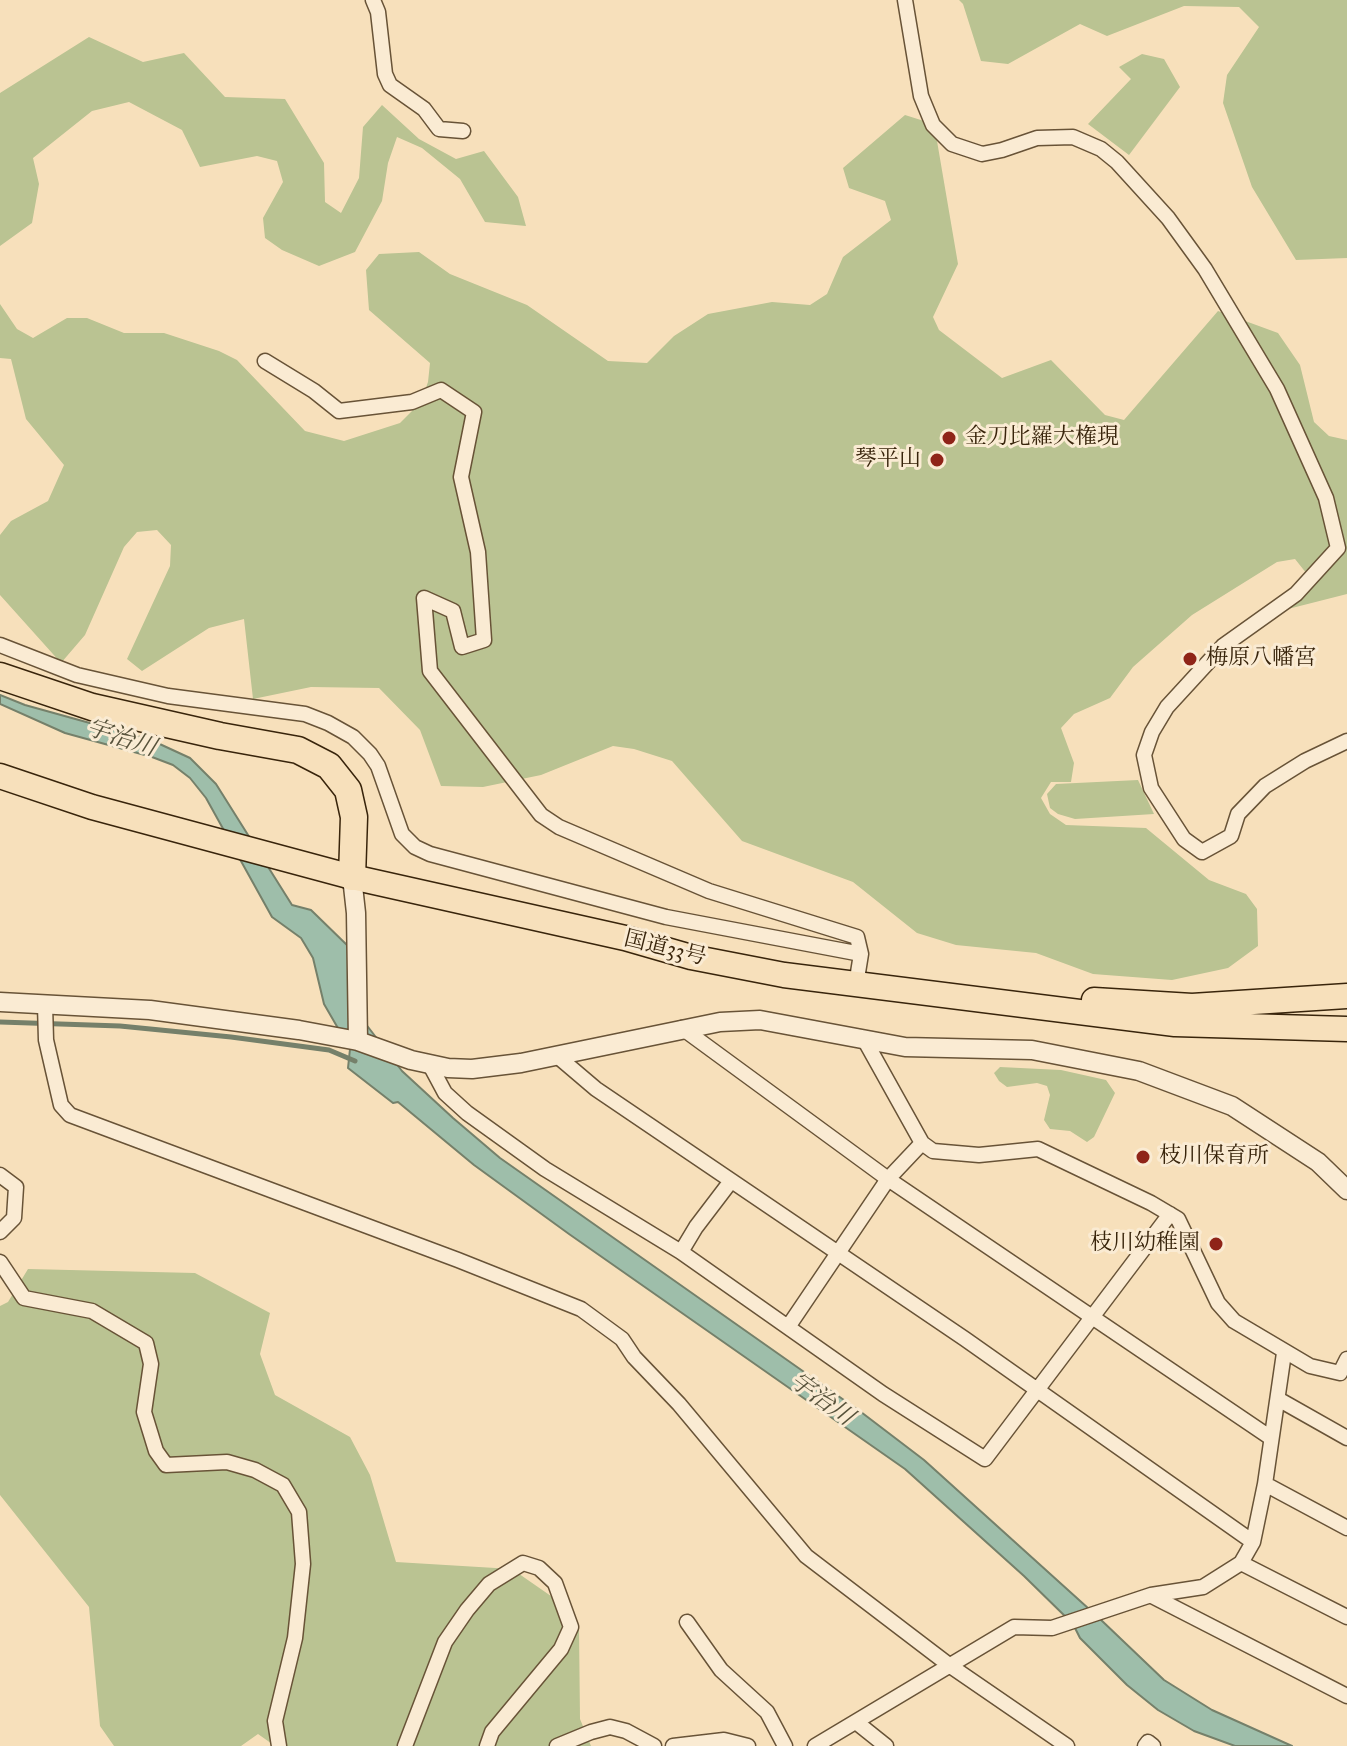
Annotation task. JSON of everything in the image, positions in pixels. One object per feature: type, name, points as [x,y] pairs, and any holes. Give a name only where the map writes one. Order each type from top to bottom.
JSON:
[{"type":"highway","points":[[0,676],[92,707],[298,750],[329,766],[348,790],[354,817],[352,877]]},
{"type":"highway","name":"国道33号","points":[[0,776],[92,807],[352,877],[625,938],[691,957],[784,975],[1175,1024],[1347,1029]]},
{"type":"highway","points":[[856,985],[1192,1006],[1347,996]]},
{"type":"highway","points":[[1175,1024],[1289,1043],[1347,1044]]},
{"type":"street","points":[[373,0],[378,12],[385,74],[390,85],[424,109],[439,129],[463,131]]},
{"type":"street","points":[[905,0],[921,96],[933,125],[952,144],[982,154],[1037,138],[1073,137],[1101,149],[1117,162],[1168,218],[1205,269],[1277,389],[1326,498],[1338,548],[1296,594],[1223,646],[1167,707],[1152,732],[1144,755],[1151,788],[1184,839],[1202,852],[1231,836],[1238,814],[1265,786],[1305,761],[1347,741]]},
{"type":"street","points":[[265,361],[314,391],[339,411],[412,402],[441,390],[474,412],[461,477],[478,552],[484,640],[462,647],[453,611],[424,598],[430,671],[541,815],[559,827],[709,891],[857,937],[861,954],[856,985]]},
{"type":"street","points":[[0,645],[77,675],[168,696],[305,714],[328,723],[353,737],[370,754],[378,766],[402,834],[415,847],[430,854],[666,917],[861,954]]},
{"type":"street","points":[[352,877],[356,913],[358,1041]]},
{"type":"street","points":[[0,1002],[45,1014],[150,1010],[299,1030],[358,1041],[430,1065],[472,1069],[521,1063],[682,1028],[760,1020],[905,1047],[1032,1050],[1139,1071],[1232,1106],[1299,1149],[1347,1190]]},
{"type":"street","points":[[45,1014],[46,1040],[61,1105],[70,1115],[581,1309],[622,1339],[634,1357],[679,1404],[806,1556],[949,1665],[1067,1746]]},
{"type":"street","points":[[682,1028],[888,1179],[1271,1438]]},
{"type":"street","points":[[864,1039],[922,1143],[933,1151],[965,1154],[1038,1149],[1170,1214],[1178,1219],[1218,1303],[1234,1321],[1310,1366],[1344,1374],[1347,1359]]},
{"type":"street","points":[[556,1055],[596,1089],[1036,1388],[1253,1542]]},
{"type":"street","points":[[430,1065],[445,1093],[467,1113],[545,1169],[681,1252],[883,1394],[985,1459],[1170,1214]]},
{"type":"street","points":[[788,1327],[888,1179],[922,1143]]},
{"type":"street","points":[[0,1175],[16,1187],[14,1218],[0,1232]]},
{"type":"street","points":[[681,1252],[731,1181]]},
{"type":"street","points":[[0,1262],[24,1298],[92,1311],[146,1343],[151,1364],[144,1412],[156,1451],[166,1465],[227,1462],[255,1470],[283,1485],[299,1512],[303,1564],[295,1638],[275,1721],[279,1746]]},
{"type":"street","points":[[815,1746],[1014,1627],[1052,1628],[1114,1610],[1151,1595],[1203,1587],[1241,1563],[1253,1542],[1265,1484],[1284,1353]]},
{"type":"street","points":[[1278,1399],[1347,1438]]},
{"type":"street","points":[[1265,1484],[1347,1528]]},
{"type":"street","points":[[405,1746],[445,1642],[489,1584],[523,1563],[539,1568],[555,1583],[571,1627],[561,1649],[492,1732],[487,1746]]},
{"type":"street","points":[[1241,1563],[1347,1617]]},
{"type":"street","points":[[1151,1595],[1347,1696]]},
{"type":"street","points":[[687,1622],[721,1670],[767,1712],[785,1746]]},
{"type":"street","points":[[856,1722],[886,1746]]},
{"type":"street","points":[[557,1746],[610,1727],[626,1731],[654,1746]]},
{"type":"street","points":[[673,1746],[724,1740],[748,1746]]},
{"type":"street","points":[[1145,1746],[1148,1742],[1153,1746]]},
{"type":"shaded area","points":[[959,0],[1347,0],[1347,258],[1296,260],[1252,187],[1223,103],[1227,75],[1259,27],[1239,7],[1184,6],[1107,36],[1080,24],[1008,64],[981,61],[963,4]]},
{"type":"shaded area","points":[[89,37],[143,62],[184,53],[225,97],[285,99],[324,163],[325,202],[341,213],[359,178],[363,127],[382,105],[419,139],[456,159],[484,151],[518,197],[526,226],[485,222],[460,179],[422,148],[397,137],[388,163],[382,201],[355,252],[319,266],[282,250],[265,238],[263,218],[283,182],[277,161],[257,156],[200,167],[182,130],[129,102],[92,111],[33,158],[39,184],[32,223],[0,246],[0,93]]},
{"type":"shaded area","points":[[1142,54],[1164,59],[1180,87],[1129,155],[1088,124],[1131,79],[1119,67]]},
{"type":"shaded area","points":[[905,115],[924,121],[937,141],[958,264],[933,317],[939,330],[1002,378],[1051,360],[1105,415],[1124,420],[1218,311],[1278,333],[1300,365],[1314,422],[1329,436],[1347,440],[1347,594],[1288,609],[1307,574],[1295,559],[1277,562],[1192,615],[1133,667],[1110,698],[1074,714],[1061,728],[1074,763],[1071,782],[1051,782],[1041,798],[1050,814],[1066,825],[1146,828],[1209,880],[1246,894],[1257,909],[1258,946],[1228,968],[1172,980],[1093,974],[1036,953],[956,945],[917,933],[853,882],[742,841],[672,761],[634,749],[613,746],[541,775],[483,787],[441,786],[420,730],[379,688],[311,687],[253,699],[244,619],[209,628],[142,671],[127,659],[170,566],[171,545],[157,530],[137,532],[124,547],[85,635],[61,663],[0,595],[0,535],[11,521],[48,501],[64,465],[26,419],[11,359],[0,358],[0,304],[17,329],[33,338],[67,318],[87,318],[124,333],[164,333],[219,351],[237,360],[305,431],[344,441],[400,423],[421,402],[428,382],[430,363],[369,310],[366,270],[379,254],[419,252],[450,274],[527,305],[608,361],[647,363],[674,336],[708,314],[772,302],[810,305],[827,294],[843,257],[891,220],[885,201],[849,188],[843,168]]},
{"type":"shaded area","points":[[1138,780],[1154,814],[1075,819],[1050,808],[1047,794],[1056,784]]},
{"type":"shaded area","points":[[1000,1067],[1061,1070],[1106,1080],[1115,1093],[1094,1137],[1087,1142],[1070,1131],[1050,1129],[1044,1120],[1050,1095],[1047,1086],[1037,1083],[1007,1087],[994,1073]]},
{"type":"shaded area","points":[[28,1269],[195,1273],[270,1313],[260,1354],[275,1395],[350,1437],[370,1475],[396,1562],[512,1569],[561,1603],[579,1628],[580,1719],[591,1746],[275,1746],[258,1734],[241,1746],[114,1746],[100,1726],[89,1607],[0,1495],[0,1306],[8,1302]]},
{"type":"water","name":"宇治川","points":[[0,695],[25,705],[151,740],[190,758],[216,784],[292,905],[311,910],[349,947],[351,974],[348,1001],[402,1071],[453,1118],[500,1158],[861,1412],[924,1460],[1164,1680],[1212,1710],[1292,1746],[1235,1746],[1194,1731],[1158,1710],[1127,1685],[1080,1638],[1073,1624],[1024,1576],[905,1469],[569,1234],[474,1165],[398,1102],[393,1103],[348,1068],[350,1049],[324,1004],[313,958],[301,938],[272,917],[206,798],[190,778],[173,765],[152,757],[65,733],[0,704]]},
{"type":"waterway","points":[[0,1022],[120,1026],[231,1037],[329,1050],[355,1061]]},
{"type":"place","name":"金刀比羅大権現","points":[[949,438]]},
{"type":"place","name":"琴平山","points":[[937,460]]},
{"type":"place","name":"梅原八幡宮","points":[[1190,659]]},
{"type":"place","name":"枝川保育所","points":[[1143,1157]]},
{"type":"place","name":"枝川幼稚園","points":[[1216,1244]]}]
